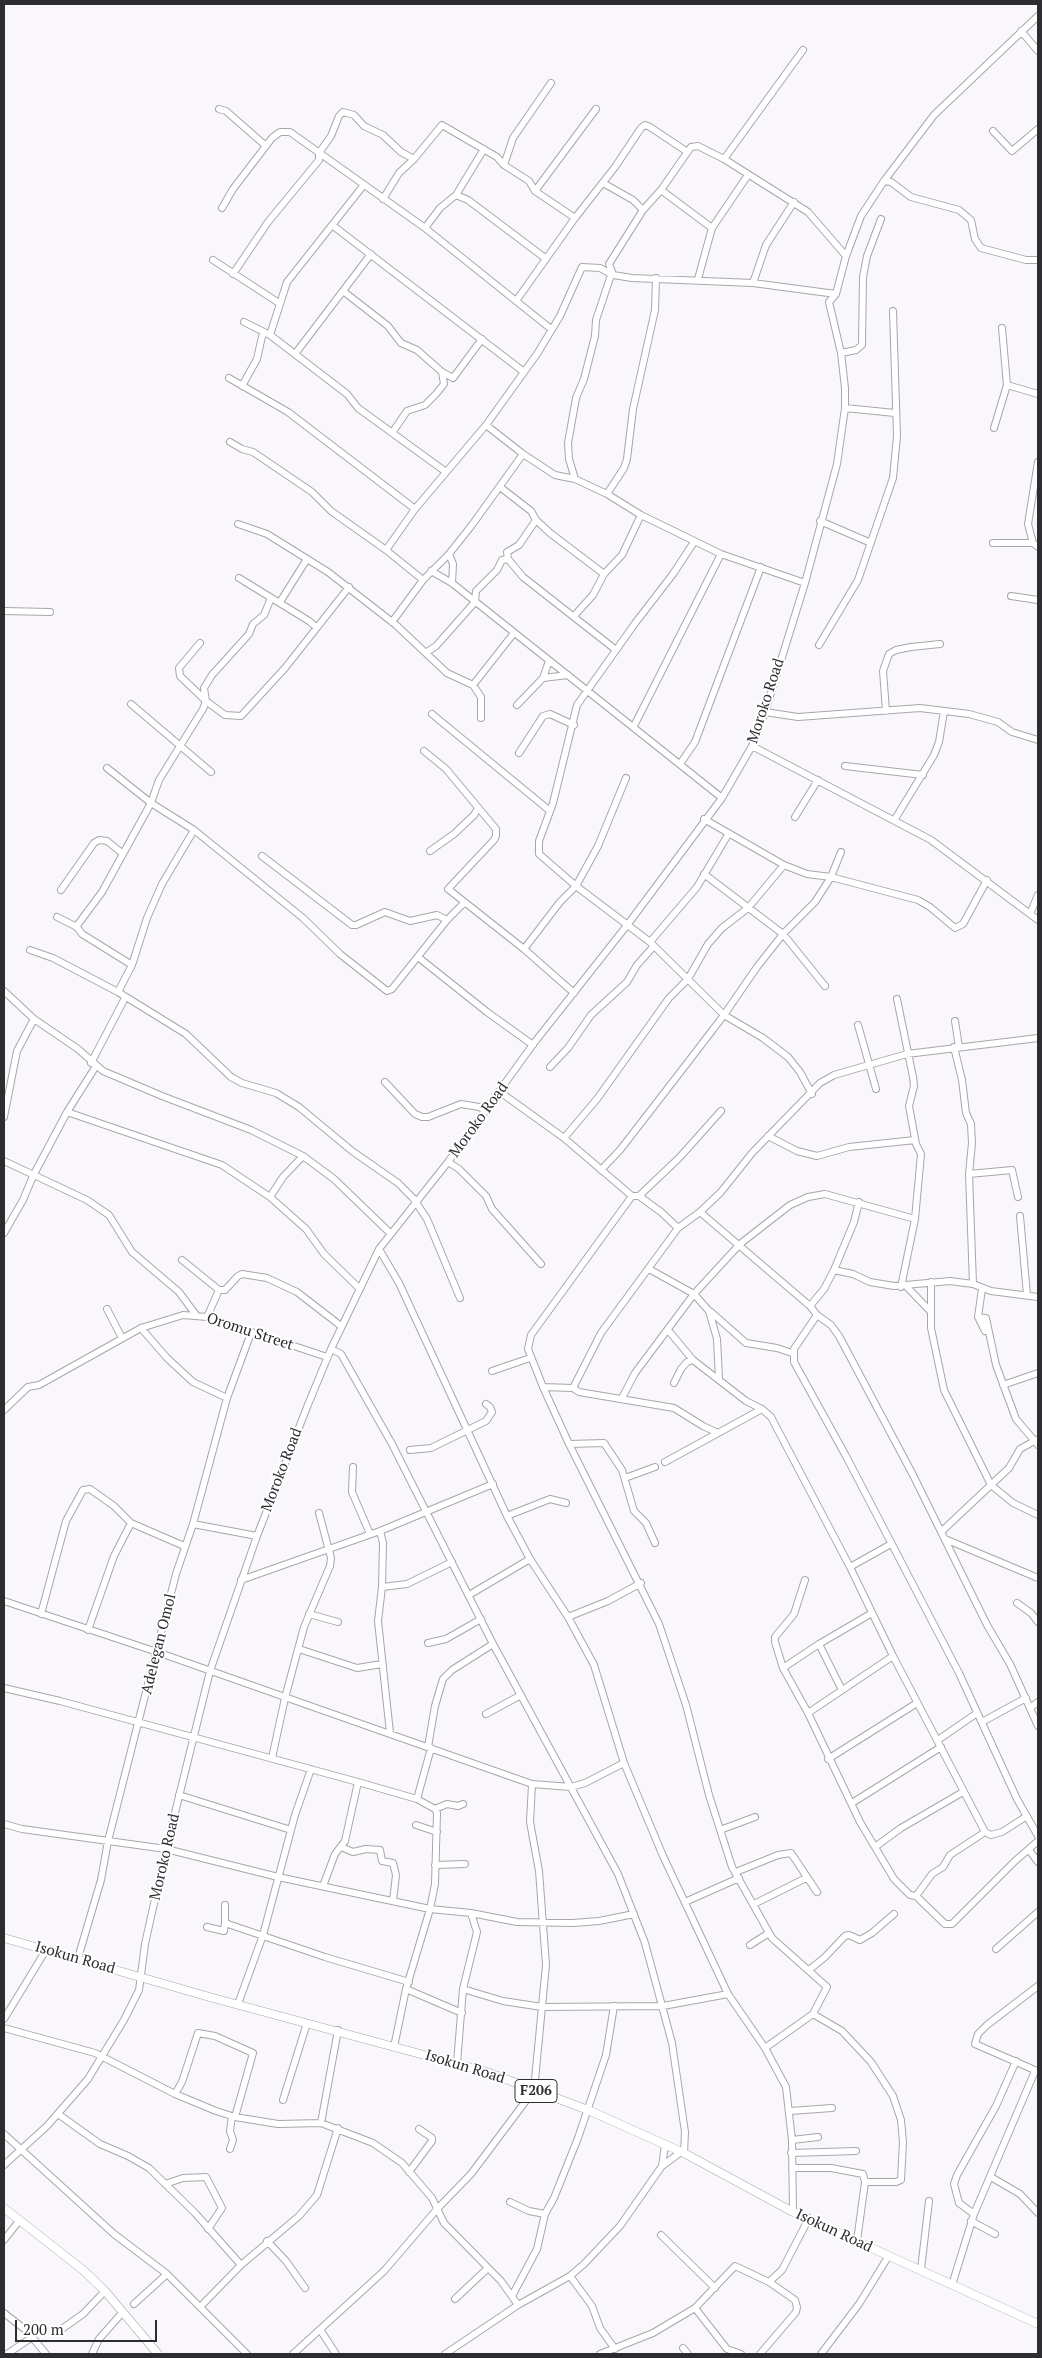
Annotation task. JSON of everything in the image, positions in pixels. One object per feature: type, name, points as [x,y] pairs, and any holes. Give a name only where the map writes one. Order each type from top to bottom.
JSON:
[{"type":"main road","name":"Isokun Road","points":[[4,1938],[394,2047],[457,2062],[588,2110],[682,2153],[794,2212],[1038,2324]]},
{"type":"main road","points":[[4,2208],[83,2270],[106,2291],[122,2313],[158,2354]]},
{"type":"street","points":[[386,550],[415,509],[486,425],[524,372],[560,316],[582,267],[592,266],[621,276],[753,283],[836,294],[846,256],[861,216],[884,181],[934,115],[1020,31],[1038,16]]},
{"type":"street","points":[[1020,31],[1038,51]]},
{"type":"street","points":[[724,159],[803,50]]},
{"type":"street","points":[[504,165],[514,138],[551,83]]},
{"type":"street","points":[[219,109],[226,111],[266,146]]},
{"type":"street","points":[[536,191],[596,109]]},
{"type":"street","points":[[232,274],[268,222],[319,160],[319,153],[331,136],[339,116],[343,112],[348,112],[364,126],[383,135],[401,152],[414,159]]},
{"type":"street","points":[[384,199],[399,173],[414,159],[442,125],[498,157],[504,165],[526,179],[536,191],[575,218]]},
{"type":"street","points":[[516,301],[545,258],[604,183],[644,125],[686,151]]},
{"type":"street","points":[[993,131],[1012,151],[1038,129]]},
{"type":"street","points":[[222,208],[233,189],[266,146],[277,133],[286,130],[425,228],[551,329]]},
{"type":"street","points":[[575,479],[568,452],[576,398],[584,379],[595,336],[596,320],[612,272],[610,264],[643,210],[661,190],[691,146],[698,146],[724,159],[794,202],[818,222],[846,256]]},
{"type":"street","points":[[425,228],[440,208],[456,194],[484,148]]},
{"type":"street","points":[[698,279],[712,228],[748,175]]},
{"type":"street","points":[[884,181],[891,182],[911,197],[959,210],[971,220],[975,239],[981,248],[1026,260],[1038,260]]},
{"type":"street","points":[[604,183],[632,200],[643,210]]},
{"type":"street","points":[[270,335],[287,282],[363,186]]},
{"type":"street","points":[[661,190],[712,228]]},
{"type":"street","points":[[456,194],[468,200],[545,258]]},
{"type":"street","points":[[753,283],[766,245],[794,202]]},
{"type":"street","points":[[841,353],[856,350],[862,345],[863,277],[868,256],[882,219]]},
{"type":"street","points":[[332,225],[524,372]]},
{"type":"street","points":[[295,354],[371,254]]},
{"type":"street","points":[[213,260],[279,303]]},
{"type":"street","points":[[607,494],[627,460],[633,410],[655,310],[656,278]]},
{"type":"street","points":[[343,291],[388,326],[401,343],[417,350],[442,372],[453,378],[482,339]]},
{"type":"street","name":"Moroko Road","points":[[4,2165],[58,2114],[88,2079],[134,2002],[139,1990],[145,1944],[166,1849],[210,1671],[257,1536],[327,1357],[378,1249],[416,1204],[487,1111],[533,1045],[628,924],[704,819],[722,798],[752,746],[765,712],[805,583],[820,521],[837,464],[845,408],[841,353],[829,302],[836,294]]},
{"type":"street","points":[[819,645],[858,580],[893,478],[897,451],[893,311]]},
{"type":"street","points":[[244,322],[270,335],[347,394],[358,408],[446,472]]},
{"type":"street","points":[[994,428],[1007,384],[1002,328]]},
{"type":"street","points":[[242,386],[257,359],[263,332]]},
{"type":"street","points":[[392,433],[407,411],[425,405],[436,394],[444,384],[442,372]]},
{"type":"street","points":[[229,378],[288,412],[415,509]]},
{"type":"street","points":[[1007,384],[1038,394]]},
{"type":"street","points":[[845,408],[895,413]]},
{"type":"street","points":[[486,425],[523,454],[555,475],[575,479],[607,494],[641,515],[721,554],[805,583]]},
{"type":"street","points":[[230,442],[242,449],[253,452],[312,492],[331,511],[386,550],[423,580]]},
{"type":"street","points":[[392,622],[423,580],[449,554],[500,488],[523,454]]},
{"type":"street","points":[[993,543],[1036,545],[1028,524],[1038,462]]},
{"type":"street","points":[[500,488],[531,511],[536,520],[604,574]]},
{"type":"street","points":[[574,616],[593,595],[604,574],[622,555],[641,515]]},
{"type":"street","points":[[536,520],[519,545],[507,552],[508,559],[524,577],[616,650]]},
{"type":"street","points":[[820,521],[871,543]]},
{"type":"street","points":[[238,524],[267,534],[307,559],[349,588],[392,622],[427,652],[447,673],[473,685],[481,697],[481,718]]},
{"type":"street","points":[[694,542],[578,705],[550,811],[539,841],[539,854],[576,886],[628,924],[688,978],[724,1014],[763,1038],[788,1057],[800,1072],[812,1094]]},
{"type":"street","points":[[449,554],[453,564],[452,583]]},
{"type":"street","points":[[634,726],[721,554]]},
{"type":"street","points":[[280,602],[307,559]]},
{"type":"street","points":[[427,652],[436,646],[475,602],[476,591],[497,570],[502,560],[508,559]]},
{"type":"street","points":[[680,764],[695,742],[761,568]]},
{"type":"street","points":[[431,571],[452,583],[634,726],[722,798]]},
{"type":"street","points":[[239,578],[280,602],[316,627]]},
{"type":"street","points":[[200,643],[179,668],[179,674],[206,701],[225,715],[240,716],[285,668],[349,588]]},
{"type":"street","points":[[1011,596],[1038,600]]},
{"type":"street","points":[[76,927],[102,892],[150,803],[160,780],[180,744],[203,709],[206,701],[204,688],[212,675],[249,634],[253,624],[264,615],[271,598]]},
{"type":"street","points":[[4,611],[50,612]]},
{"type":"street","points":[[473,685],[514,633]]},
{"type":"street","points":[[886,711],[883,671],[889,654],[903,649],[940,644]]},
{"type":"street","points":[[518,705],[543,678],[549,661]]},
{"type":"street","points":[[543,678],[568,675]]},
{"type":"street","points":[[131,704],[211,772]]},
{"type":"street","points":[[765,712],[798,717],[886,711],[900,708],[944,711],[998,722],[1004,727],[1038,738]]},
{"type":"street","points":[[895,819],[923,775],[939,742],[944,711]]},
{"type":"street","points":[[432,714],[550,811]]},
{"type":"street","points":[[519,753],[543,716],[550,714],[574,724]]},
{"type":"street","points":[[752,746],[895,819],[931,840],[1038,920]]},
{"type":"street","points":[[424,751],[446,769],[492,823],[496,836],[448,889],[524,949],[574,993]]},
{"type":"street","points":[[845,766],[923,775]]},
{"type":"street","points":[[107,768],[150,803],[194,830],[303,918],[340,954],[387,991],[392,989],[446,920],[464,903]]},
{"type":"street","points":[[524,949],[560,902],[576,886],[598,846],[626,778]]},
{"type":"street","points":[[795,817],[818,780]]},
{"type":"street","points":[[430,850],[454,834],[474,815],[478,808]]},
{"type":"street","points":[[704,819],[784,865],[807,874],[831,877],[918,900],[930,907],[955,928],[963,924],[987,880]]},
{"type":"street","points":[[118,992],[132,965],[147,918],[162,884],[194,830]]},
{"type":"street","points":[[550,1067],[568,1048],[591,1015],[628,982],[651,944],[685,904],[729,833]]},
{"type":"street","points":[[61,890],[94,843],[99,840],[107,841],[122,853]]},
{"type":"street","points":[[601,1170],[620,1150],[724,1014],[756,967],[783,934],[816,902],[831,877],[841,852]]},
{"type":"street","points":[[262,856],[352,925],[385,912],[410,921],[437,916],[446,920]]},
{"type":"street","points":[[564,1138],[597,1099],[669,998],[688,978],[708,944],[722,928],[748,908],[784,865]]},
{"type":"street","points":[[704,874],[783,934],[825,986]]},
{"type":"street","points":[[1030,914],[1038,895]]},
{"type":"street","points":[[57,917],[76,927],[82,934],[132,965]]},
{"type":"street","points":[[30,950],[53,958],[118,992],[186,1034],[231,1077],[242,1083],[276,1094],[299,1107],[352,1151],[398,1183],[413,1198],[427,1219],[436,1236],[460,1298]]},
{"type":"street","points":[[418,957],[487,1012],[533,1045]]},
{"type":"street","points":[[4,991],[34,1019],[78,1049],[103,1071],[251,1130],[303,1156],[334,1179],[391,1234]]},
{"type":"street","points":[[4,1233],[94,1064],[125,998]]},
{"type":"street","points":[[897,998],[913,1077],[914,1086],[909,1106],[915,1140],[920,1154],[915,1219],[904,1287]]},
{"type":"street","points":[[4,1117],[16,1051],[34,1019]]},
{"type":"street","points":[[955,1021],[956,1047],[966,1113],[971,1124],[972,1144],[969,1174],[974,1284]]},
{"type":"street","points":[[858,1025],[876,1089]]},
{"type":"street","points":[[573,1388],[601,1333],[650,1269],[678,1228],[700,1212],[721,1192],[752,1153],[828,1077],[907,1054],[1038,1038]]},
{"type":"street","points":[[384,1082],[422,1117],[428,1117],[461,1104],[479,1107],[487,1111]]},
{"type":"street","points":[[500,1092],[564,1138],[635,1196],[661,1212],[678,1228]]},
{"type":"street","points":[[721,1111],[679,1158],[635,1196],[531,1335],[528,1349],[530,1358],[569,1444],[641,1583],[659,1624],[686,1704],[732,1867],[775,1942],[827,1987],[814,2014],[765,2048]]},
{"type":"street","points":[[67,1112],[222,1165],[270,1197],[306,1229],[324,1254],[360,1289]]},
{"type":"street","points":[[768,1136],[810,1156],[822,1155],[850,1147],[915,1140]]},
{"type":"street","points":[[270,1197],[283,1177],[303,1156]]},
{"type":"street","points":[[4,1161],[87,1200],[112,1217],[132,1252],[179,1292],[196,1315]]},
{"type":"street","points":[[448,1162],[459,1169],[486,1196],[492,1209],[541,1264]]},
{"type":"street","points":[[969,1174],[1012,1170],[1018,1197]]},
{"type":"street","points":[[622,1398],[635,1373],[694,1294],[740,1244],[790,1205],[808,1197],[825,1194],[915,1219]]},
{"type":"street","points":[[810,1306],[824,1289],[834,1270],[851,1230],[859,1202]]},
{"type":"street","points":[[700,1212],[740,1244],[810,1306],[817,1315],[831,1325],[844,1345],[942,1531],[1026,1698],[1038,1726]]},
{"type":"street","points":[[1020,1216],[1027,1295]]},
{"type":"street","points":[[378,1249],[399,1284],[494,1484],[507,1516],[530,1559],[568,1617],[594,1664],[624,1763],[659,1848],[728,1994],[765,2048],[786,2087],[792,2140],[794,2212]]},
{"type":"street","points":[[182,1260],[219,1290],[225,1290],[242,1274],[267,1278],[297,1292],[341,1326]]},
{"type":"street","points":[[650,1269],[694,1294],[746,1343],[777,1348],[792,1353]]},
{"type":"street","points":[[834,1270],[853,1274],[870,1282],[904,1287],[950,1281],[974,1284],[982,1289],[1038,1297]]},
{"type":"street","points":[[931,1282],[933,1343],[942,1385],[991,1485],[1013,1503],[1038,1514]]},
{"type":"street","points":[[904,1287],[931,1312]]},
{"type":"street","points":[[942,1531],[1009,1468],[1020,1449],[1037,1442],[1018,1422],[1003,1386],[990,1342],[986,1318],[978,1317],[982,1289]]},
{"type":"street","points":[[207,1317],[219,1290]]},
{"type":"street","points":[[108,1309],[122,1338]]},
{"type":"street","points":[[709,1310],[717,1339],[719,1379]]},
{"type":"street","name":"Oromu Street","points":[[4,1410],[28,1388],[39,1385],[122,1338],[167,1318],[183,1315],[207,1317],[327,1357]]},
{"type":"street","points":[[817,1315],[792,1353],[794,1362],[843,1450],[1038,1836]]},
{"type":"street","points":[[141,1328],[166,1358],[193,1382],[227,1398]]},
{"type":"street","points":[[668,1330],[694,1360],[762,1409],[780,1433],[792,1462],[850,1567],[893,1656],[985,1832],[991,1835],[1002,1832],[1028,1816]]},
{"type":"street","name":"Adelegan Omol","points":[[78,1958],[101,1880],[108,1841],[184,1546],[193,1524],[227,1398],[251,1333]]},
{"type":"street","points":[[331,1348],[341,1354],[392,1444],[493,1644],[618,1874],[634,1914],[663,2006],[672,2043],[685,2132],[682,2153],[662,2166],[620,2226],[584,2264],[570,2276],[518,2305],[445,2354]]},
{"type":"street","points":[[492,1371],[530,1358]]},
{"type":"street","points":[[674,1383],[681,1369],[688,1362],[694,1360]]},
{"type":"street","points":[[1003,1386],[1038,1373]]},
{"type":"street","points":[[543,1387],[573,1388],[579,1392],[674,1408],[702,1426],[718,1433]]},
{"type":"street","points":[[410,1450],[431,1448],[468,1431],[490,1418],[490,1407],[486,1404]]},
{"type":"street","points":[[754,1405],[754,1414]]},
{"type":"street","points":[[665,1462],[762,1409]]},
{"type":"street","points":[[569,1444],[604,1443],[625,1478],[634,1511],[646,1523],[655,1543]]},
{"type":"street","points":[[354,1467],[352,1492],[370,1534]]},
{"type":"street","points":[[625,1478],[655,1467]]},
{"type":"street","points":[[242,1580],[380,1531],[494,1484]]},
{"type":"street","points":[[41,1614],[66,1521],[83,1490],[90,1490],[114,1506],[131,1523],[184,1546]]},
{"type":"street","points":[[507,1516],[550,1499],[566,1504]]},
{"type":"street","points":[[272,1758],[285,1698],[308,1614],[328,1573],[330,1558],[319,1513]]},
{"type":"street","points":[[88,1630],[114,1556],[131,1523]]},
{"type":"street","points":[[193,1524],[257,1536]]},
{"type":"street","points":[[380,1531],[383,1543],[382,1587],[378,1621],[390,1733]]},
{"type":"street","points":[[945,1539],[1038,1578]]},
{"type":"street","points":[[850,1567],[891,1544]]},
{"type":"street","points":[[469,1595],[530,1559]]},
{"type":"street","points":[[382,1587],[407,1584],[452,1562]]},
{"type":"street","points":[[805,1580],[794,1614],[776,1637],[775,1642],[783,1668],[808,1713],[828,1759],[894,1879],[910,1895],[916,1896],[945,1924],[952,1924],[1038,1841]]},
{"type":"street","points":[[568,1617],[608,1601],[641,1583]]},
{"type":"street","points":[[4,1601],[157,1652],[532,1784],[571,1787],[585,1783],[624,1763]]},
{"type":"street","points":[[1017,1603],[1031,1613],[1038,1622]]},
{"type":"street","points":[[783,1668],[872,1613]]},
{"type":"street","points":[[308,1614],[338,1622]]},
{"type":"street","points":[[428,1642],[446,1639],[481,1618]]},
{"type":"street","points":[[418,1799],[429,1748],[435,1706],[443,1679],[452,1670],[493,1644]]},
{"type":"street","points":[[819,1644],[842,1690]]},
{"type":"street","points":[[299,1650],[357,1668],[382,1664]]},
{"type":"street","points":[[808,1713],[893,1656]]},
{"type":"street","points":[[4,1688],[312,1769],[418,1799],[435,1809]]},
{"type":"street","points":[[486,1714],[521,1695]]},
{"type":"street","points":[[982,1722],[1026,1698]]},
{"type":"street","points":[[1030,1708],[1038,1702]]},
{"type":"street","points":[[828,1759],[917,1703]]},
{"type":"street","points":[[852,1803],[939,1743],[977,1713]]},
{"type":"street","points":[[238,2004],[263,1935],[291,1830],[312,1769]]},
{"type":"street","points":[[323,1886],[331,1862],[341,1847],[351,1823],[358,1782]]},
{"type":"street","points":[[294,2354],[384,2271],[493,2147],[534,2090],[546,1965],[539,1870],[530,1822],[532,1784]]},
{"type":"street","points":[[875,1847],[901,1828],[963,1792]]},
{"type":"street","points":[[179,1796],[291,1830]]},
{"type":"street","points":[[435,1809],[447,1804],[458,1806],[462,1804]]},
{"type":"street","points":[[394,2047],[406,1989],[430,1909],[436,1865],[437,1832],[435,1809]]},
{"type":"street","points":[[720,1830],[755,1817]]},
{"type":"street","points":[[4,1824],[19,1828],[166,1849],[278,1877],[430,1909],[471,1913],[517,1922],[542,1924],[599,1921],[634,1914]]},
{"type":"street","points":[[416,1825],[437,1832]]},
{"type":"street","points":[[916,1896],[932,1874],[943,1867],[950,1856],[985,1832]]},
{"type":"street","points":[[341,1847],[353,1852],[366,1849],[380,1850],[382,1861],[393,1863],[396,1876],[393,1901]]},
{"type":"street","points":[[1029,1850],[1038,1862]]},
{"type":"street","points":[[685,1902],[786,1852],[794,1855],[806,1878],[817,1892]]},
{"type":"street","points":[[436,1865],[465,1864]]},
{"type":"street","points":[[754,1904],[806,1878]]},
{"type":"street","points":[[207,1927],[224,1931],[225,1905]]},
{"type":"street","points":[[996,1949],[1038,1912]]},
{"type":"street","points":[[457,2062],[463,1989],[476,1938],[471,1913]]},
{"type":"street","points":[[809,1970],[824,1958],[845,1936],[849,1935],[856,1940],[860,1940],[872,1933],[894,1914]]},
{"type":"street","points":[[225,1923],[325,1957],[409,1982]]},
{"type":"street","points":[[750,1945],[769,1933]]},
{"type":"street","points":[[4,2019],[46,1950]]},
{"type":"street","points":[[952,2285],[971,2221],[1037,2071],[974,2044],[978,2034],[987,2024],[1038,1986]]},
{"type":"street","points":[[406,1989],[462,2013]]},
{"type":"street","points":[[463,1989],[503,2001],[542,2007],[663,2006],[728,1994]]},
{"type":"street","points":[[512,2296],[537,2249],[545,2214],[565,2171],[588,2110],[606,2055],[614,2006]]},
{"type":"street","points":[[814,2014],[842,2031],[872,2062],[893,2096],[901,2120],[903,2142],[901,2180],[896,2182],[865,2182]]},
{"type":"street","points":[[283,2100],[298,2057],[307,2022]]},
{"type":"street","points":[[4,2028],[88,2050],[174,2094],[233,2116],[278,2124],[321,2123],[338,2128],[390,2152],[432,2198],[444,2223],[488,2268],[518,2305]]},
{"type":"street","points":[[321,2123],[338,2030]]},
{"type":"street","points":[[174,2094],[182,2082],[198,2033],[215,2036],[254,2054],[233,2116],[230,2131],[233,2140],[230,2150]]},
{"type":"street","points":[[974,2214],[959,2202],[954,2184],[957,2175],[996,2106],[1016,2061]]},
{"type":"street","points":[[790,2112],[832,2108]]},
{"type":"street","points":[[58,2114],[87,2136],[149,2168],[241,2265]]},
{"type":"street","points":[[201,2306],[267,2241],[299,2216],[317,2195],[338,2128]]},
{"type":"street","points":[[409,2172],[432,2141],[432,2138],[419,2128]]},
{"type":"street","points":[[4,2134],[114,2234],[167,2274],[247,2354]]},
{"type":"street","points":[[792,2140],[818,2138]]},
{"type":"street","points":[[662,2166],[665,2145]]},
{"type":"street","points":[[791,2153],[856,2150]]},
{"type":"street","points":[[792,2168],[831,2168],[860,2172],[865,2177],[857,2241]]},
{"type":"street","points":[[991,2177],[1020,2194],[1038,2213]]},
{"type":"street","points":[[165,2184],[182,2178],[207,2178],[222,2208],[208,2229]]},
{"type":"street","points":[[921,2269],[929,2201]]},
{"type":"street","points":[[510,2202],[529,2211],[545,2214]]},
{"type":"street","points":[[769,2282],[782,2270],[809,2218]]},
{"type":"street","points":[[4,2240],[19,2221]]},
{"type":"street","points":[[971,2221],[995,2234]]},
{"type":"street","points":[[661,2235],[716,2288]]},
{"type":"street","points":[[267,2241],[286,2261],[304,2288]]},
{"type":"street","points":[[821,2354],[859,2304],[888,2256]]},
{"type":"street","points":[[600,2354],[653,2333],[695,2308],[735,2266],[769,2282],[795,2300],[798,2307],[789,2321],[760,2354]]},
{"type":"street","points":[[455,2299],[488,2268]]},
{"type":"street","points":[[134,2304],[167,2274]]},
{"type":"street","points":[[570,2276],[592,2306],[600,2328],[615,2349]]},
{"type":"street","points":[[59,2331],[83,2314],[106,2291]]},
{"type":"street","points":[[695,2308],[727,2348],[741,2354]]},
{"type":"street","points":[[4,2313],[26,2331],[46,2354]]},
{"type":"street","points":[[92,2354],[99,2339],[122,2313]]},
{"type":"street","points":[[321,2331],[336,2354]]},
{"type":"street","points":[[8,2354],[31,2338]]},
{"type":"street","points":[[683,2348],[688,2354]]}]
